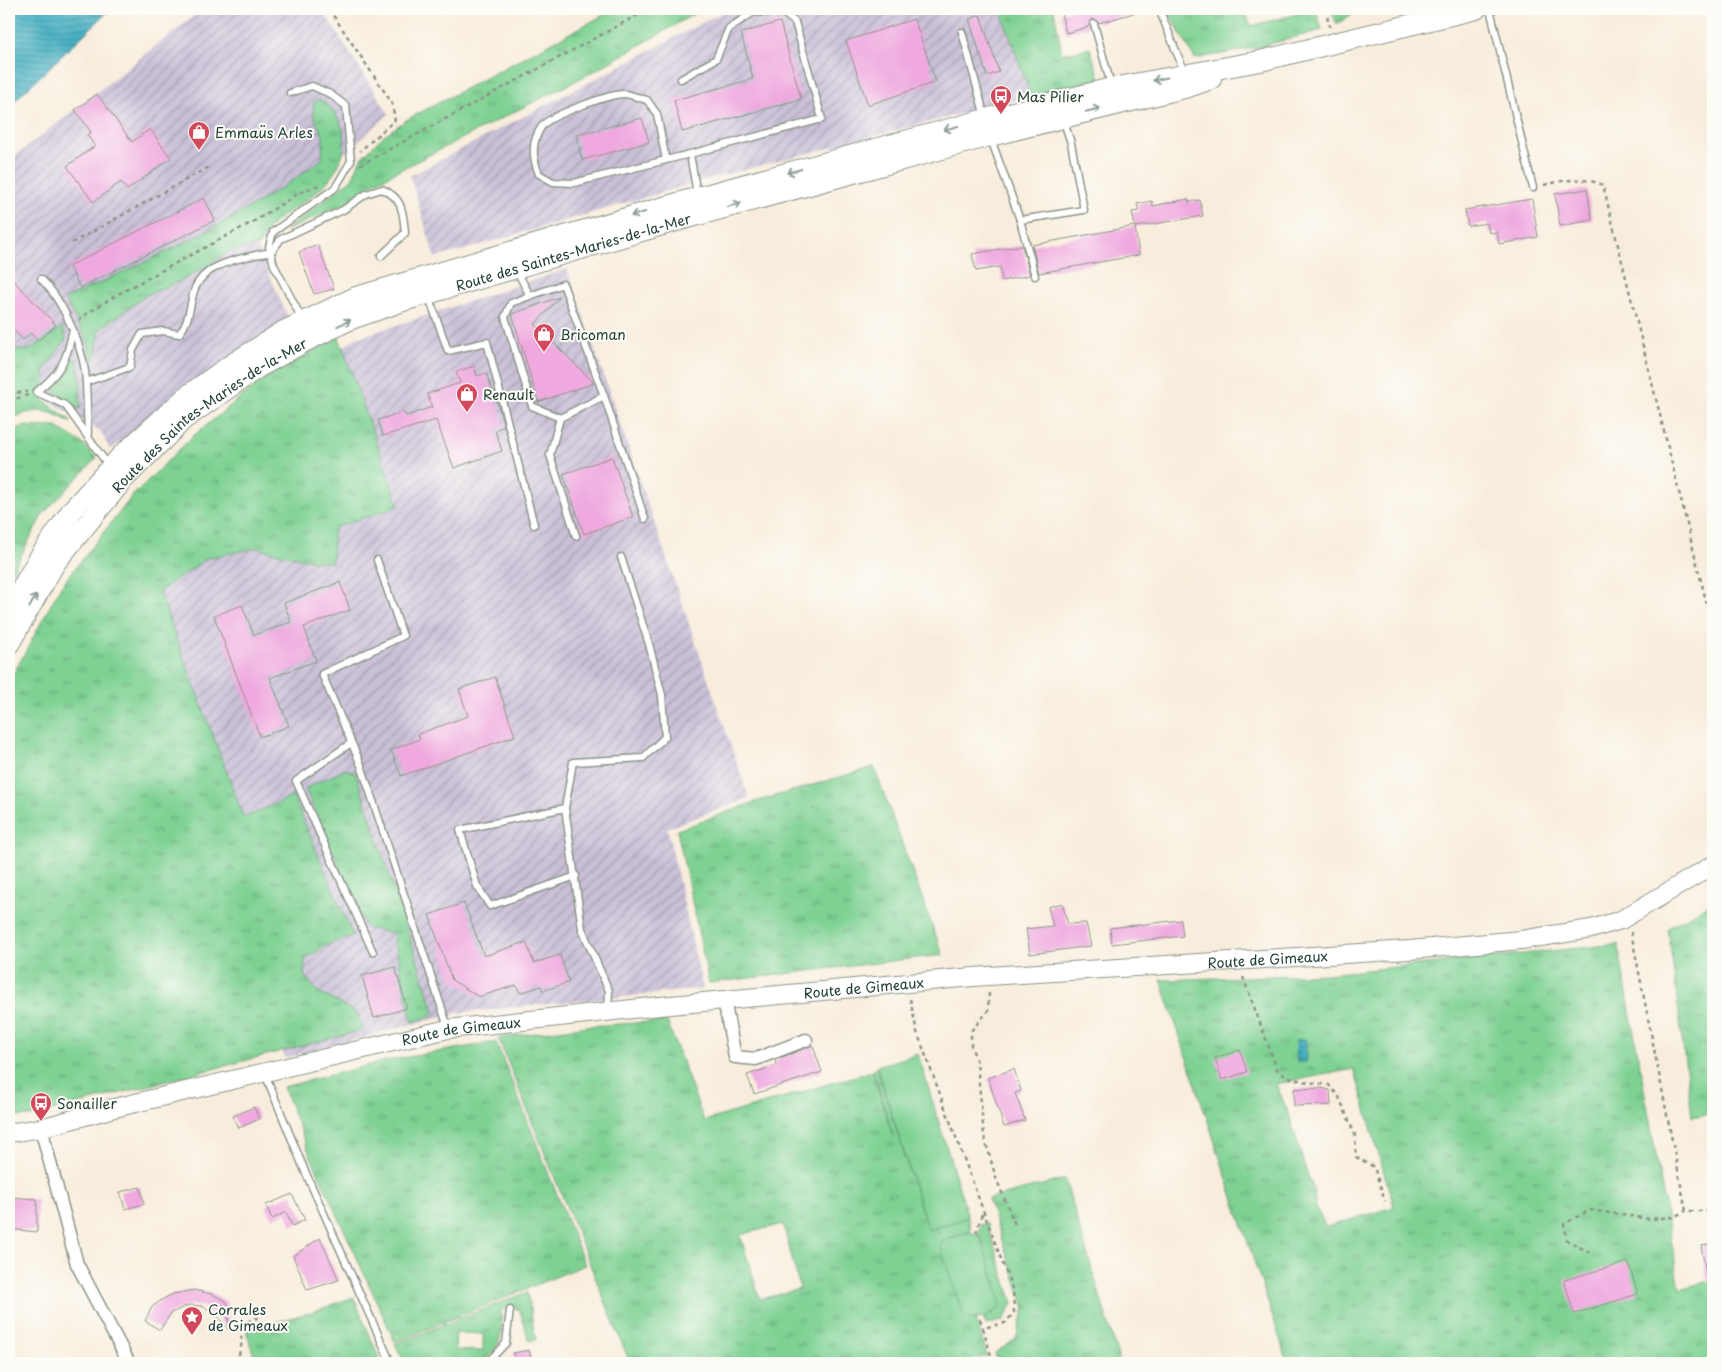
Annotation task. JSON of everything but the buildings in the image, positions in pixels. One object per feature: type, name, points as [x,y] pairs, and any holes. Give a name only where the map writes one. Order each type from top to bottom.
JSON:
[{"type":"main road","name":"Route des Saintes-Maries-de-la-Mer","points":[[9,644],[55,563],[116,474],[186,396],[284,331],[307,330],[356,297],[425,285],[700,205],[988,128],[1476,9]]},
{"type":"main road","name":"Route des Saintes-Maries-de-la-Mer","points":[[9,610],[39,558],[72,510],[116,474]]},
{"type":"street","name":"Route de Gimeaux","points":[[9,1133],[41,1128],[448,1029],[608,1011],[990,976],[1409,950],[1521,940],[1591,929],[1627,916],[1713,865]]},
{"type":"street","points":[[724,1000],[735,1057],[756,1060],[806,1040]]},
{"type":"street","points":[[41,1128],[77,1264],[128,1363]]},
{"type":"lane","points":[[1159,9],[1187,80]]},
{"type":"lane","points":[[1490,9],[1533,188]]},
{"type":"lane","points":[[666,160],[657,114],[648,100],[623,94],[593,100],[543,124],[534,143],[533,160],[538,174],[553,182],[574,183],[666,160],[690,154],[822,119],[795,22],[783,13],[754,12],[729,28],[716,59],[681,79]]},
{"type":"lane","points":[[1094,24],[1114,96]]},
{"type":"lane","points":[[962,32],[988,128],[1020,220],[1035,276]]},
{"type":"lane","points":[[290,93],[312,86],[330,94],[346,106],[351,158],[335,188],[273,232],[269,247],[274,265],[307,330]]},
{"type":"lane","points":[[1020,220],[1084,210],[1071,143],[1060,110]]},
{"type":"lane","points":[[690,154],[700,205]]},
{"type":"lane","points":[[86,382],[130,367],[133,350],[142,334],[163,331],[179,334],[187,324],[194,288],[209,271],[239,258],[271,252],[281,239],[343,210],[366,194],[382,189],[393,194],[403,210],[405,232],[381,256]]},
{"type":"lane","points":[[512,260],[530,296]]},
{"type":"lane","points":[[42,279],[53,290],[67,314],[86,382],[85,400],[88,434]]},
{"type":"lane","points":[[560,418],[532,406],[505,316],[511,303],[563,284],[604,396],[645,519]]},
{"type":"lane","points":[[425,285],[448,351],[487,342],[534,525]]},
{"type":"lane","points":[[72,333],[68,355],[53,379],[36,392],[65,405],[116,474]]},
{"type":"lane","points":[[576,536],[550,455],[560,418],[604,396]]},
{"type":"lane","points":[[608,1011],[609,991],[582,929],[565,808],[573,762],[643,758],[665,737],[662,694],[650,644],[621,557]]},
{"type":"lane","points":[[377,560],[403,636],[322,674],[360,765],[448,1029]]},
{"type":"lane","points":[[351,743],[296,782],[373,952]]},
{"type":"lane","points":[[565,808],[460,830],[477,886],[490,906],[576,876]]},
{"type":"lane","points":[[264,1073],[304,1169],[391,1363]]},
{"type":"lane","points":[[487,1363],[506,1343],[510,1310]]},
{"type":"path","points":[[330,9],[392,103],[395,120],[351,158]]},
{"type":"path","points":[[374,158],[649,9]]},
{"type":"path","points":[[72,243],[209,167]]},
{"type":"path","points":[[1533,188],[1565,180],[1588,179],[1603,185],[1713,629]]},
{"type":"path","points":[[86,314],[120,293],[258,219]]},
{"type":"path","points":[[9,393],[36,392]]},
{"type":"path","points":[[9,400],[36,392]]},
{"type":"path","points":[[1627,916],[1686,1211]]},
{"type":"path","points":[[1237,961],[1277,1069],[1284,1076],[1329,1085],[1339,1097],[1355,1135],[1356,1157],[1374,1167],[1385,1202]]},
{"type":"path","points":[[990,976],[988,1011],[971,1031],[971,1046],[977,1062],[984,1136],[996,1178],[1016,1227]]},
{"type":"path","points":[[907,984],[917,1032],[1013,1291],[1014,1313],[1005,1323],[983,1328]]},
{"type":"path","points":[[976,1234],[984,1210]]},
{"type":"path","points":[[1590,1253],[1567,1240],[1564,1224],[1590,1210],[1649,1219],[1673,1217],[1686,1211],[1713,1211]]},
{"type":"path","points":[[237,1363],[242,1342],[239,1325],[262,1316]]},
{"type":"path","points":[[980,1319],[993,1363]]},
{"type":"shaded area","points":[[203,9],[322,9],[389,114],[252,235],[289,320],[176,396],[110,450],[101,432],[20,383],[9,368],[9,161]]},
{"type":"shaded area","points":[[729,9],[1000,9],[1031,96],[716,177],[435,258],[410,176]]},
{"type":"shaded area","points":[[567,269],[749,798],[667,828],[703,989],[456,1013],[285,1058],[209,844],[131,512],[354,339]]},
{"type":"green space","points":[[615,9],[703,9],[589,74],[374,183],[343,205],[285,231],[352,179],[361,158],[383,136],[408,119]]},
{"type":"green space","points":[[1000,9],[1054,9],[1062,54],[1090,48],[1100,79],[1031,96]]},
{"type":"green space","points":[[1166,9],[1244,9],[1251,26],[1316,9],[1322,30],[1255,48],[1195,59]]},
{"type":"green space","points":[[1330,9],[1360,9],[1337,24]]},
{"type":"green space","points":[[319,99],[331,108],[339,119],[343,130],[342,155],[338,167],[330,178],[314,194],[271,226],[259,245],[231,251],[185,279],[147,295],[100,329],[95,358],[92,362],[88,343],[65,299],[198,236],[262,200],[322,159],[323,136],[314,117],[313,104]]},
{"type":"green space","points":[[63,327],[66,339],[45,369],[43,400],[70,420],[71,423],[54,414],[40,411],[26,413],[9,419],[9,348],[28,351]]},
{"type":"green space","points":[[339,337],[399,506],[334,528],[332,562],[313,561],[256,548],[207,558],[159,592],[244,818],[293,796],[353,936],[327,945],[305,959],[304,975],[318,992],[357,1013],[363,1030],[32,1116],[9,1117],[9,682],[61,586],[134,494],[192,437],[262,380]]},
{"type":"green space","points":[[77,359],[81,381],[80,409],[56,393],[54,387],[72,360]]},
{"type":"green space","points":[[24,426],[57,427],[82,443],[97,458],[43,514],[9,578],[9,432]]},
{"type":"green space","points":[[874,767],[943,955],[709,983],[677,830],[758,801]]},
{"type":"green space","points":[[347,769],[356,774],[434,1011],[430,1017],[412,1022],[393,933],[366,928],[305,788]]},
{"type":"green space","points":[[1713,902],[1713,1113],[1692,1117],[1668,928]]},
{"type":"green space","points":[[1618,944],[1680,1289],[1713,1280],[1713,1363],[1288,1363],[1161,980],[1327,974]],"holes":[[[1354,1069],[1394,1207],[1326,1227],[1316,1207],[1314,1190],[1305,1168],[1290,1117],[1276,1084]]]},
{"type":"green space","points":[[667,1021],[704,1121],[872,1071],[893,1136],[873,1069],[877,1068],[928,1230],[968,1217],[971,1232],[948,1238],[972,1320],[976,1319],[987,1356],[961,1363],[630,1363],[498,1038],[588,1026]],"holes":[[[783,1224],[800,1289],[760,1299],[740,1235]]]},
{"type":"green space","points":[[496,1042],[585,1265],[395,1342],[311,1157],[283,1087],[390,1060]]},
{"type":"green space","points":[[918,1054],[968,1217],[928,1230],[877,1066]]},
{"type":"green space","points":[[1065,1179],[1120,1363],[997,1363],[995,1353],[1016,1339],[1025,1308],[988,1199]]},
{"type":"green space","points":[[981,1224],[987,1224],[1013,1303],[1004,1320],[986,1325],[983,1318],[994,1313],[978,1234]]},
{"type":"green space","points":[[971,1232],[980,1236],[1000,1298],[1000,1308],[984,1318],[972,1320],[963,1314],[942,1253],[941,1244],[948,1238]]},
{"type":"green space","points":[[527,1292],[536,1340],[529,1340],[520,1311],[513,1307],[505,1308],[501,1312],[502,1328],[497,1345],[483,1363],[405,1363],[395,1344]],"holes":[[[456,1333],[483,1334],[483,1351],[455,1350]]]},
{"type":"green space","points":[[354,1297],[381,1363],[256,1363],[246,1330],[312,1312]]},
{"type":"water","points":[[9,9],[111,9],[9,106]]},
{"type":"water","points":[[1296,1040],[1306,1040],[1306,1062],[1297,1062]]},
{"type":"place","name":"Mas Pilier","points":[[1001,115]]},
{"type":"place","name":"Emmaüs Arles","points":[[199,151]]},
{"type":"place","name":"Bricoman","points":[[544,353]]},
{"type":"place","name":"Renault","points":[[467,413]]},
{"type":"place","name":"Sonailler","points":[[41,1122]]},
{"type":"place","name":"Corrales de Gimeaux","points":[[192,1336]]}]
